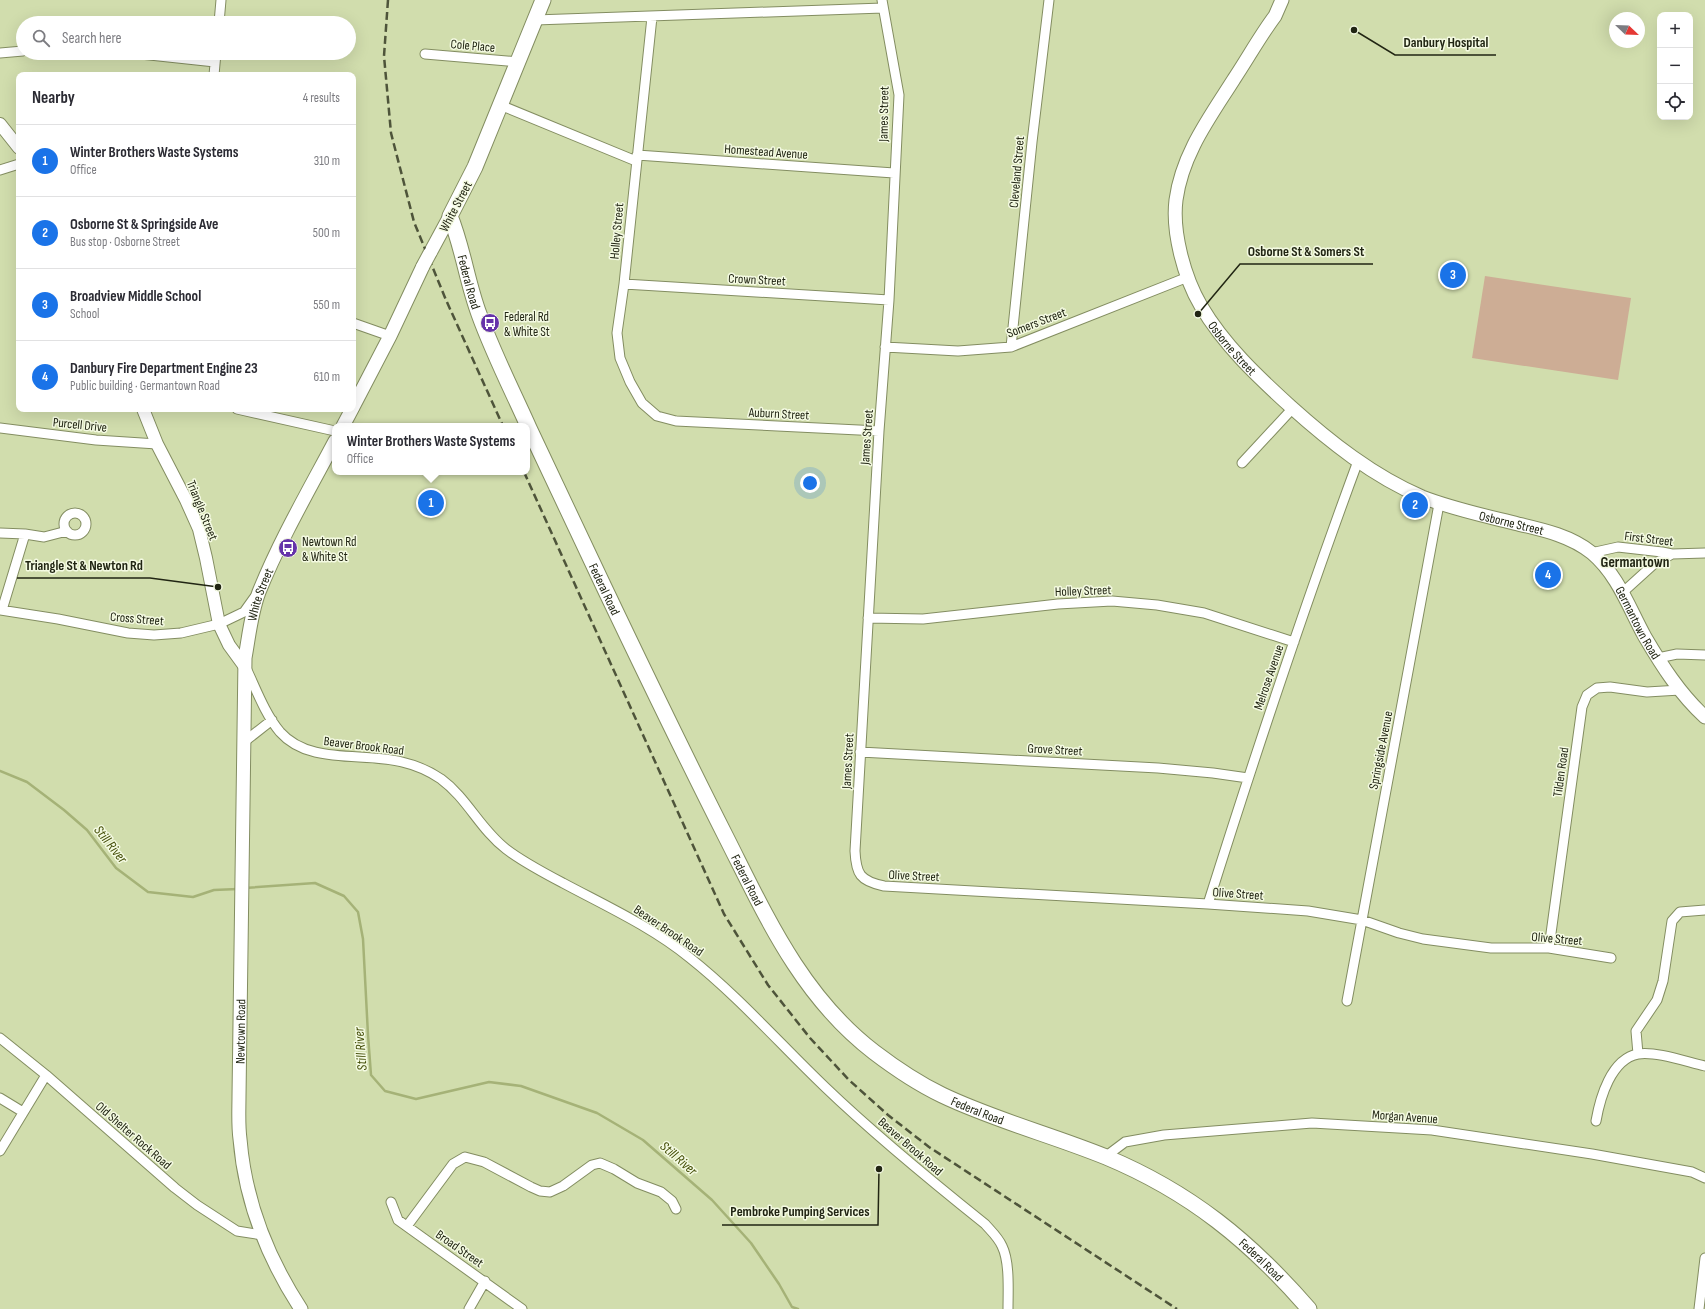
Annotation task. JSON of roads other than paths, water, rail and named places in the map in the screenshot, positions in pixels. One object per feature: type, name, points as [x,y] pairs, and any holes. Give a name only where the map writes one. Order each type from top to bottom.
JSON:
[{"type":"main road","name":"White Street","points":[[356,400],[390,336],[423,266],[475,167],[543,0]]},
{"type":"main road","name":"Osborne Street","points":[[1282,0],[1274,16],[1199,134],[1187,157],[1180,180],[1176,202],[1177,231],[1181,255],[1188,277],[1200,304],[1217,330],[1240,358],[1324,436],[1358,461],[1407,491],[1439,504],[1554,533],[1564,537]]},
{"type":"main road","name":"Federal Road","points":[[450,216],[459,238],[478,313],[527,423]]},
{"type":"main road","name":"White Street","points":[[344,423],[350,412]]},
{"type":"main road","name":"Federal Road","points":[[530,430],[627,637],[695,776],[786,952],[810,989],[838,1020],[870,1049],[903,1074],[942,1095],[975,1109],[1105,1157],[1143,1174],[1180,1194],[1220,1221],[1252,1248],[1309,1309]]},
{"type":"main road","name":"White Street","points":[[245,667],[250,623],[259,592],[289,528],[332,447]]},
{"type":"main road","name":"Germantown Road","points":[[1564,537],[1592,553],[1611,574],[1658,658],[1680,690],[1705,717]]},
{"type":"main road","name":"Newtown Road","points":[[245,667],[239,1096],[240,1138],[245,1177],[254,1214],[278,1272],[301,1309]]},
{"type":"street","points":[[220,16],[221,0]]},
{"type":"street","name":"Cleveland Street","points":[[1011,347],[1032,142],[1049,0]]},
{"type":"street","points":[[535,20],[652,17],[882,4]]},
{"type":"street","name":"James Street","points":[[860,876],[856,865],[855,851],[879,431],[889,300],[899,95],[882,4]]},
{"type":"street","name":"Holley Street","points":[[652,17],[636,158],[624,284],[617,333],[620,358],[630,382],[642,403],[657,416],[676,421]]},
{"type":"street","points":[[0,53],[16,52]]},
{"type":"street","name":"Cole Place","points":[[425,54],[518,62]]},
{"type":"street","points":[[214,72],[216,60]]},
{"type":"street","name":"Homestead Avenue","points":[[500,105],[636,158],[894,173]]},
{"type":"street","points":[[0,124],[16,144]]},
{"type":"street","points":[[0,170],[16,165]]},
{"type":"street","name":"Somers Street","points":[[885,347],[958,351],[1011,347],[1188,277]]},
{"type":"street","name":"Crown Street","points":[[624,284],[889,300]]},
{"type":"street","points":[[356,324],[390,336]]},
{"type":"street","points":[[1242,463],[1293,408]]},
{"type":"street","name":"Triangle Street","points":[[144,412],[157,444],[199,529],[219,624],[229,645],[245,667]]},
{"type":"street","points":[[250,412],[332,430]]},
{"type":"street","name":"Auburn Street","points":[[676,421],[879,431]]},
{"type":"street","name":"Purcell Drive","points":[[0,428],[96,440],[157,444]]},
{"type":"street","name":"Melrose Avenue","points":[[1208,904],[1248,778],[1294,642],[1358,461]]},
{"type":"street","name":"Springside Avenue","points":[[1347,1001],[1439,504]]},
{"type":"street","points":[[0,533],[25,534],[44,537],[67,532]]},
{"type":"street","points":[[1,610],[25,534]]},
{"type":"street","name":"First Street","points":[[1592,553],[1618,547],[1672,554],[1705,553]]},
{"type":"street","points":[[1622,593],[1654,564],[1672,554]]},
{"type":"street","name":"Cross Street","points":[[1,610],[58,619],[128,633],[154,635],[181,633],[219,624],[244,612],[259,592]]},
{"type":"street","name":"Holley Street","points":[[868,618],[923,619],[1058,604],[1112,601],[1157,604],[1204,613],[1294,642]]},
{"type":"street","points":[[1658,658],[1677,654],[1705,655]]},
{"type":"street","name":"Beaver Brook Road","points":[[245,667],[272,720],[279,731],[292,743],[306,750],[328,754],[401,762],[422,768],[439,778],[464,800],[489,834],[507,850],[547,874],[644,927],[689,957],[712,976],[827,1089],[902,1158],[985,1224],[996,1235],[1003,1247],[1007,1267],[1008,1309]]},
{"type":"street","name":"Tilden Road","points":[[1549,948],[1581,715],[1586,695],[1597,688],[1603,687],[1648,692],[1680,690]]},
{"type":"street","points":[[244,742],[272,720]]},
{"type":"street","name":"Grove Street","points":[[860,752],[1158,768],[1248,778]]},
{"type":"street","name":"Olive Street","points":[[860,876],[870,884],[884,886],[1308,911],[1362,920],[1423,939],[1491,948],[1549,948],[1611,958]]},
{"type":"street","points":[[1638,1054],[1636,1031],[1651,1011],[1660,991],[1667,960],[1672,921],[1680,912],[1705,910]]},
{"type":"street","name":"Old Shelter Rock Road","points":[[0,1038],[46,1075],[106,1128],[197,1204],[237,1231],[262,1235]]},
{"type":"street","points":[[1596,1121],[1598,1107],[1611,1074],[1622,1062],[1638,1054],[1662,1055],[1705,1066]]},
{"type":"street","points":[[0,1151],[46,1075]]},
{"type":"street","points":[[0,1098],[23,1112]]},
{"type":"street","name":"Morgan Avenue","points":[[1105,1157],[1125,1142],[1164,1135],[1312,1123],[1432,1130],[1692,1172],[1705,1178]]},
{"type":"street","points":[[407,1226],[453,1164],[465,1157],[484,1162],[530,1187],[540,1191],[550,1192],[563,1186],[592,1165],[600,1163],[614,1169],[638,1183],[661,1192],[672,1201],[676,1209]]},
{"type":"street","name":"Broad Street","points":[[391,1202],[398,1220],[522,1309]]},
{"type":"street","points":[[1699,1309],[1705,1258]]},
{"type":"street","points":[[469,1309],[485,1281]]},
{"type":"waterway","name":"Still River","points":[[0,771],[27,782],[64,810],[87,830],[116,868],[148,892],[193,897],[214,890],[238,889]]},
{"type":"waterway","name":"Still River","points":[[245,888],[315,883],[344,896],[358,912],[363,939],[371,1075],[385,1091],[416,1099],[489,1082],[521,1086],[597,1113],[643,1140],[712,1200],[751,1243],[779,1284],[792,1307],[798,1309]]},
{"type":"railway","points":[[388,0],[384,56],[391,133],[414,222],[446,300],[502,423]]},
{"type":"railway","points":[[525,475],[724,914],[768,985],[810,1038],[849,1080],[888,1115],[929,1147],[1177,1309]]},
{"type":"place","name":"Danbury Hospital","points":[[1354,30]]},
{"type":"place","name":"Broadview Middle School","points":[[1453,275]]},
{"type":"place","name":"Osborne St & Somers St","points":[[1198,314]]},
{"type":"place","name":"Federal Rd & White St","points":[[490,323]]},
{"type":"place","name":"Winter Brothers Waste Systems","points":[[431,503]]},
{"type":"place","name":"Osborne St & Springside Ave","points":[[1415,505]]},
{"type":"place","name":"Newtown Rd & White St","points":[[288,548]]},
{"type":"place","name":"Danbury Fire Department Engine 23","points":[[1548,575]]},
{"type":"place","name":"Triangle St & Newton Rd","points":[[218,587]]},
{"type":"place","name":"Pembroke Pumping Services","points":[[879,1169]]},
{"type":"district","name":"Germantown","points":[[1635,562]]}]
